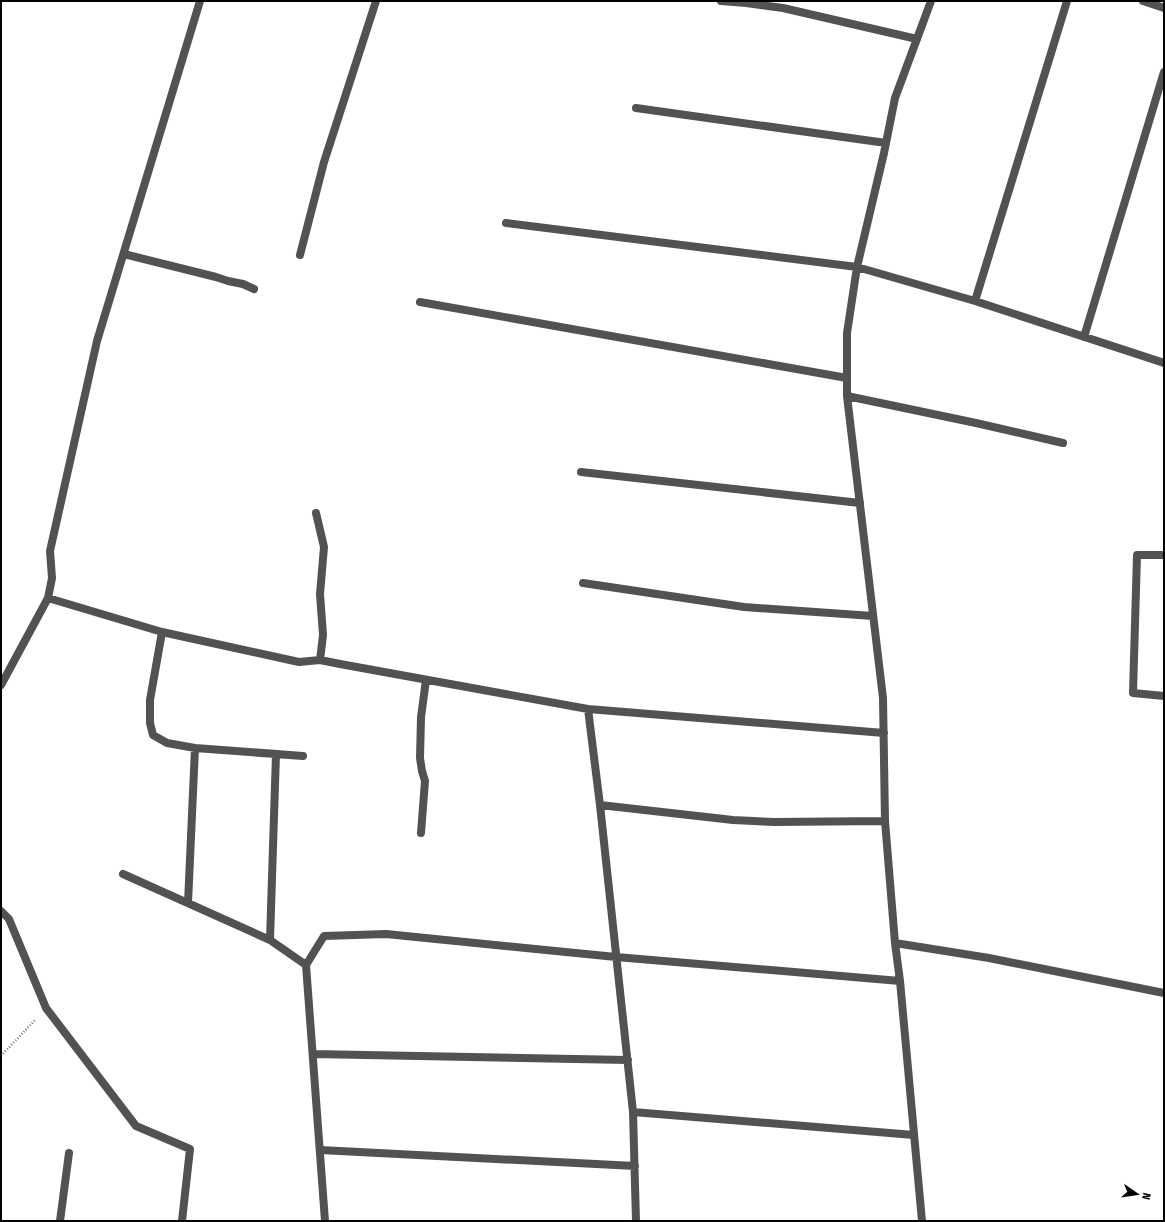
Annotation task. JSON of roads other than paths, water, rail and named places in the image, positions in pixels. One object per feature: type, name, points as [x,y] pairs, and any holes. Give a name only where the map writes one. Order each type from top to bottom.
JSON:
[{"type":"street","points":[[1,685],[48,598],[52,578],[50,550],[98,341],[200,1]]},
{"type":"street","points":[[300,255],[324,162],[376,1]]},
{"type":"street","points":[[721,1],[746,2],[783,8],[917,39]]},
{"type":"street","points":[[922,1221],[900,981],[895,943],[885,821],[883,698],[847,396],[847,333],[857,267],[895,98],[931,1]]},
{"type":"street","points":[[975,300],[1067,1]]},
{"type":"street","points":[[1143,1],[1164,8]]},
{"type":"street","points":[[1084,337],[1164,72]]},
{"type":"street","points":[[636,108],[886,143]]},
{"type":"street","points":[[506,223],[857,267],[975,300],[1164,363]]},
{"type":"street","points":[[124,254],[243,284],[254,289]]},
{"type":"street","points":[[420,302],[847,378]]},
{"type":"street","points":[[847,396],[1063,443]]},
{"type":"street","points":[[581,472],[860,503]]},
{"type":"street","points":[[316,513],[324,547],[320,594],[323,635],[320,660]]},
{"type":"street","points":[[1164,555],[1137,555],[1133,693],[1164,696]]},
{"type":"street","points":[[583,583],[744,607],[873,616]]},
{"type":"street","points":[[48,598],[162,632],[300,662],[320,660],[588,709],[884,733]]},
{"type":"street","points":[[162,632],[150,700],[150,723],[154,735],[167,743],[195,748],[303,756]]},
{"type":"street","points":[[421,834],[425,781],[420,758],[421,717],[426,680]]},
{"type":"street","points":[[588,709],[600,805],[633,1112],[636,1221]]},
{"type":"street","points":[[188,903],[195,748]]},
{"type":"street","points":[[270,940],[276,754]]},
{"type":"street","points":[[600,805],[748,821],[885,821]]},
{"type":"street","points":[[123,874],[270,940],[306,965]]},
{"type":"street","points":[[1,911],[8,919],[46,1008],[136,1126],[190,1149],[182,1221]]},
{"type":"street","points":[[325,1221],[306,965],[324,936],[386,934],[616,957],[900,981]]},
{"type":"street","points":[[895,943],[989,958],[1164,993]]},
{"type":"street","points":[[313,1054],[628,1060]]},
{"type":"street","points":[[633,1112],[914,1135]]},
{"type":"street","points":[[320,1150],[634,1166]]},
{"type":"street","points":[[60,1221],[69,1153]]}]
